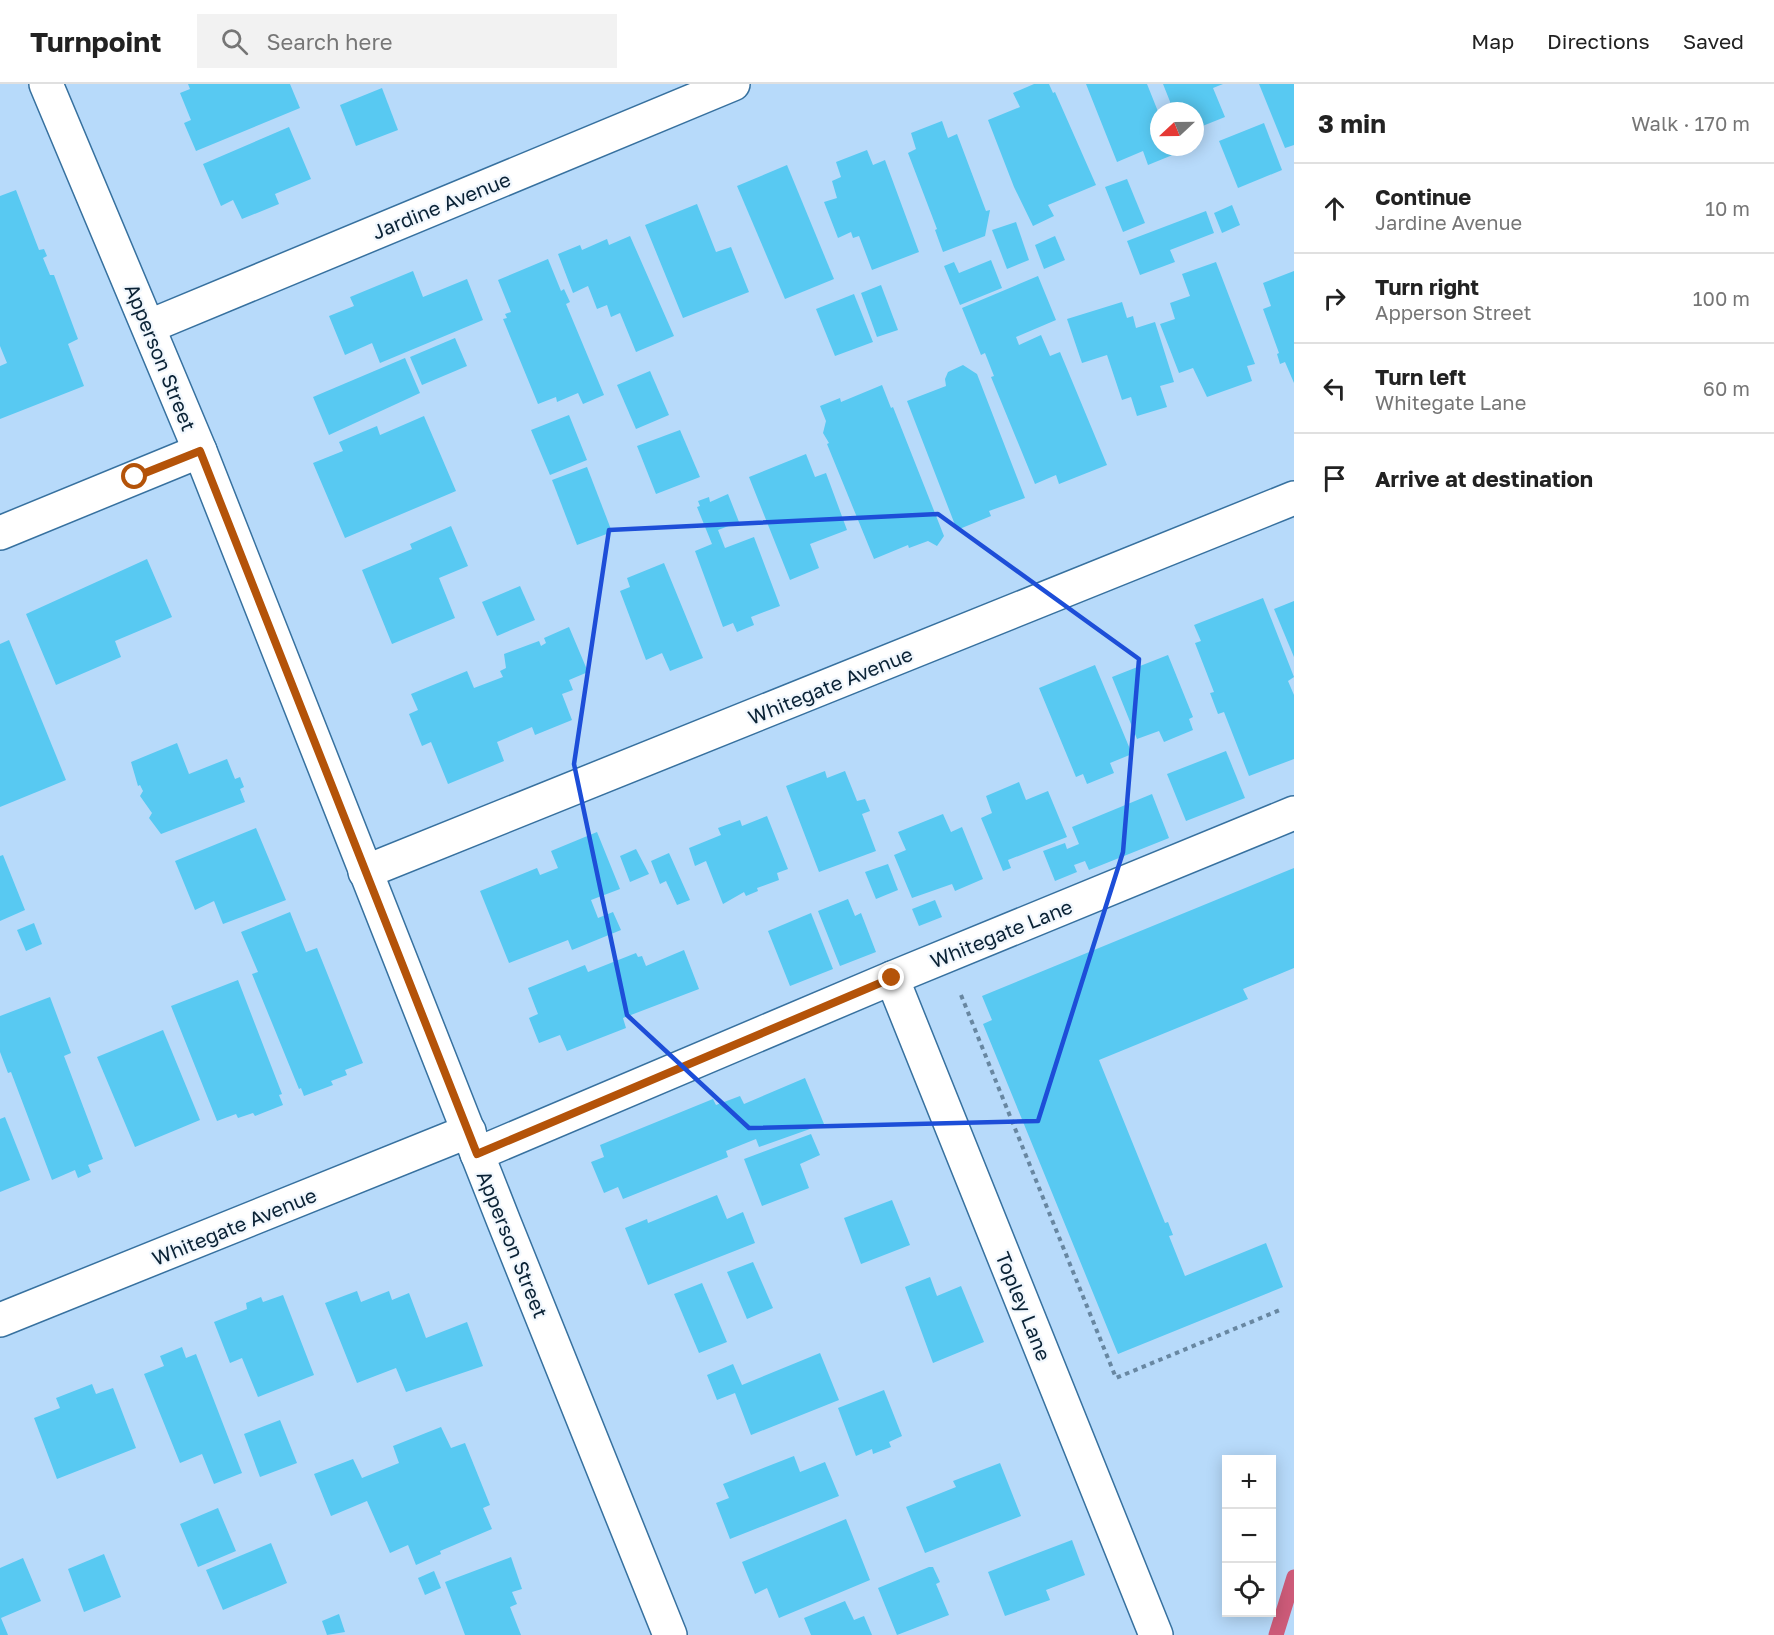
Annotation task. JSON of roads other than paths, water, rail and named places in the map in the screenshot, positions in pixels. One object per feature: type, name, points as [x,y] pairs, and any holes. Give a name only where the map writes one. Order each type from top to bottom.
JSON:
[{"type":"street","name":"Apperson Street","points":[[46,84],[150,326],[670,1635]]},
{"type":"street","name":"Jardine Avenue","points":[[150,326],[733,84]]},
{"type":"street","points":[[0,532],[200,451]]},
{"type":"street","name":"Whitegate Avenue","points":[[365,872],[1294,498]]},
{"type":"street","name":"Whitegate Lane","points":[[473,1143],[892,978],[1294,813]]},
{"type":"street","name":"Topley Lane","points":[[892,978],[1156,1635]]},
{"type":"street","name":"Whitegate Avenue","points":[[0,1320],[473,1143]]},
{"type":"waterway","points":[[1276,1635],[1294,1577]]}]
